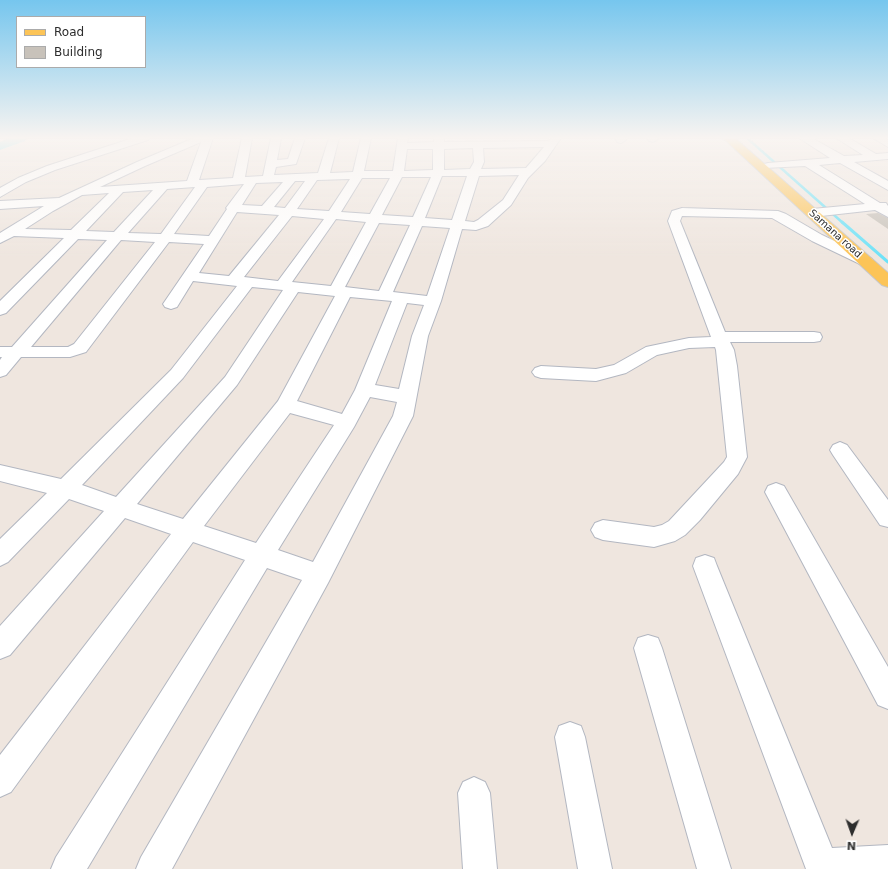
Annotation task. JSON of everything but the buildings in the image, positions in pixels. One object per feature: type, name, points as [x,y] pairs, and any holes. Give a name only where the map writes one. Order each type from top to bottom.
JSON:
[{"type":"main road","name":"Samana road","points":[[782,179],[826,212],[867,262],[888,282]]},
{"type":"main road","name":"Samana road","points":[[790,179],[888,270]]},
{"type":"street","points":[[0,193],[25,179]]},
{"type":"street","points":[[6,236],[64,200],[109,179]]},
{"type":"street","points":[[0,352],[70,352],[80,348],[165,238],[198,184],[199,179]]},
{"type":"street","points":[[79,192],[278,179]]},
{"type":"street","points":[[265,211],[292,179]]},
{"type":"street","points":[[0,556],[177,374],[288,213],[317,179]]},
{"type":"street","points":[[0,646],[122,508],[231,381],[288,286],[356,179]]},
{"type":"street","points":[[0,781],[188,530],[286,405],[374,219],[396,179]]},
{"type":"street","points":[[68,869],[262,555],[347,422],[364,390],[392,297],[417,223],[436,179]]},
{"type":"street","points":[[153,869],[319,575],[403,416],[420,336],[433,301],[472,179]]},
{"type":"street","points":[[232,208],[471,227],[483,224],[507,202],[522,179]]},
{"type":"street","points":[[836,179],[885,208]]},
{"type":"street","points":[[875,179],[888,186]]},
{"type":"street","points":[[170,304],[232,208],[245,180]]},
{"type":"street","points":[[0,371],[117,237],[164,186]]},
{"type":"street","points":[[0,310],[120,189]]},
{"type":"street","points":[[0,205],[64,200]]},
{"type":"street","points":[[826,212],[885,208]]},
{"type":"street","points":[[604,530],[654,537],[667,534],[682,523],[731,468],[737,457],[725,350],[674,221],[676,214],[682,212],[774,214],[782,217],[817,238],[867,262]]},
{"type":"street","points":[[6,236],[75,235],[211,240]]},
{"type":"street","points":[[188,276],[433,301]]},
{"type":"street","points":[[541,372],[596,375],[620,369],[652,351],[689,343],[720,339],[814,337]]},
{"type":"street","points":[[364,390],[408,397]]},
{"type":"street","points":[[286,405],[347,422]]},
{"type":"street","points":[[840,450],[888,518]]},
{"type":"street","points":[[0,473],[66,489],[319,575]]},
{"type":"street","points":[[776,492],[888,694]]},
{"type":"street","points":[[705,566],[822,868],[888,862]]},
{"type":"street","points":[[648,648],[714,869]]},
{"type":"street","points":[[570,737],[596,869]]},
{"type":"street","points":[[474,794],[480,869]]},
{"type":"waterway","points":[[793,179],[843,223]]},
{"type":"waterway","points":[[842,222],[888,262]]}]
